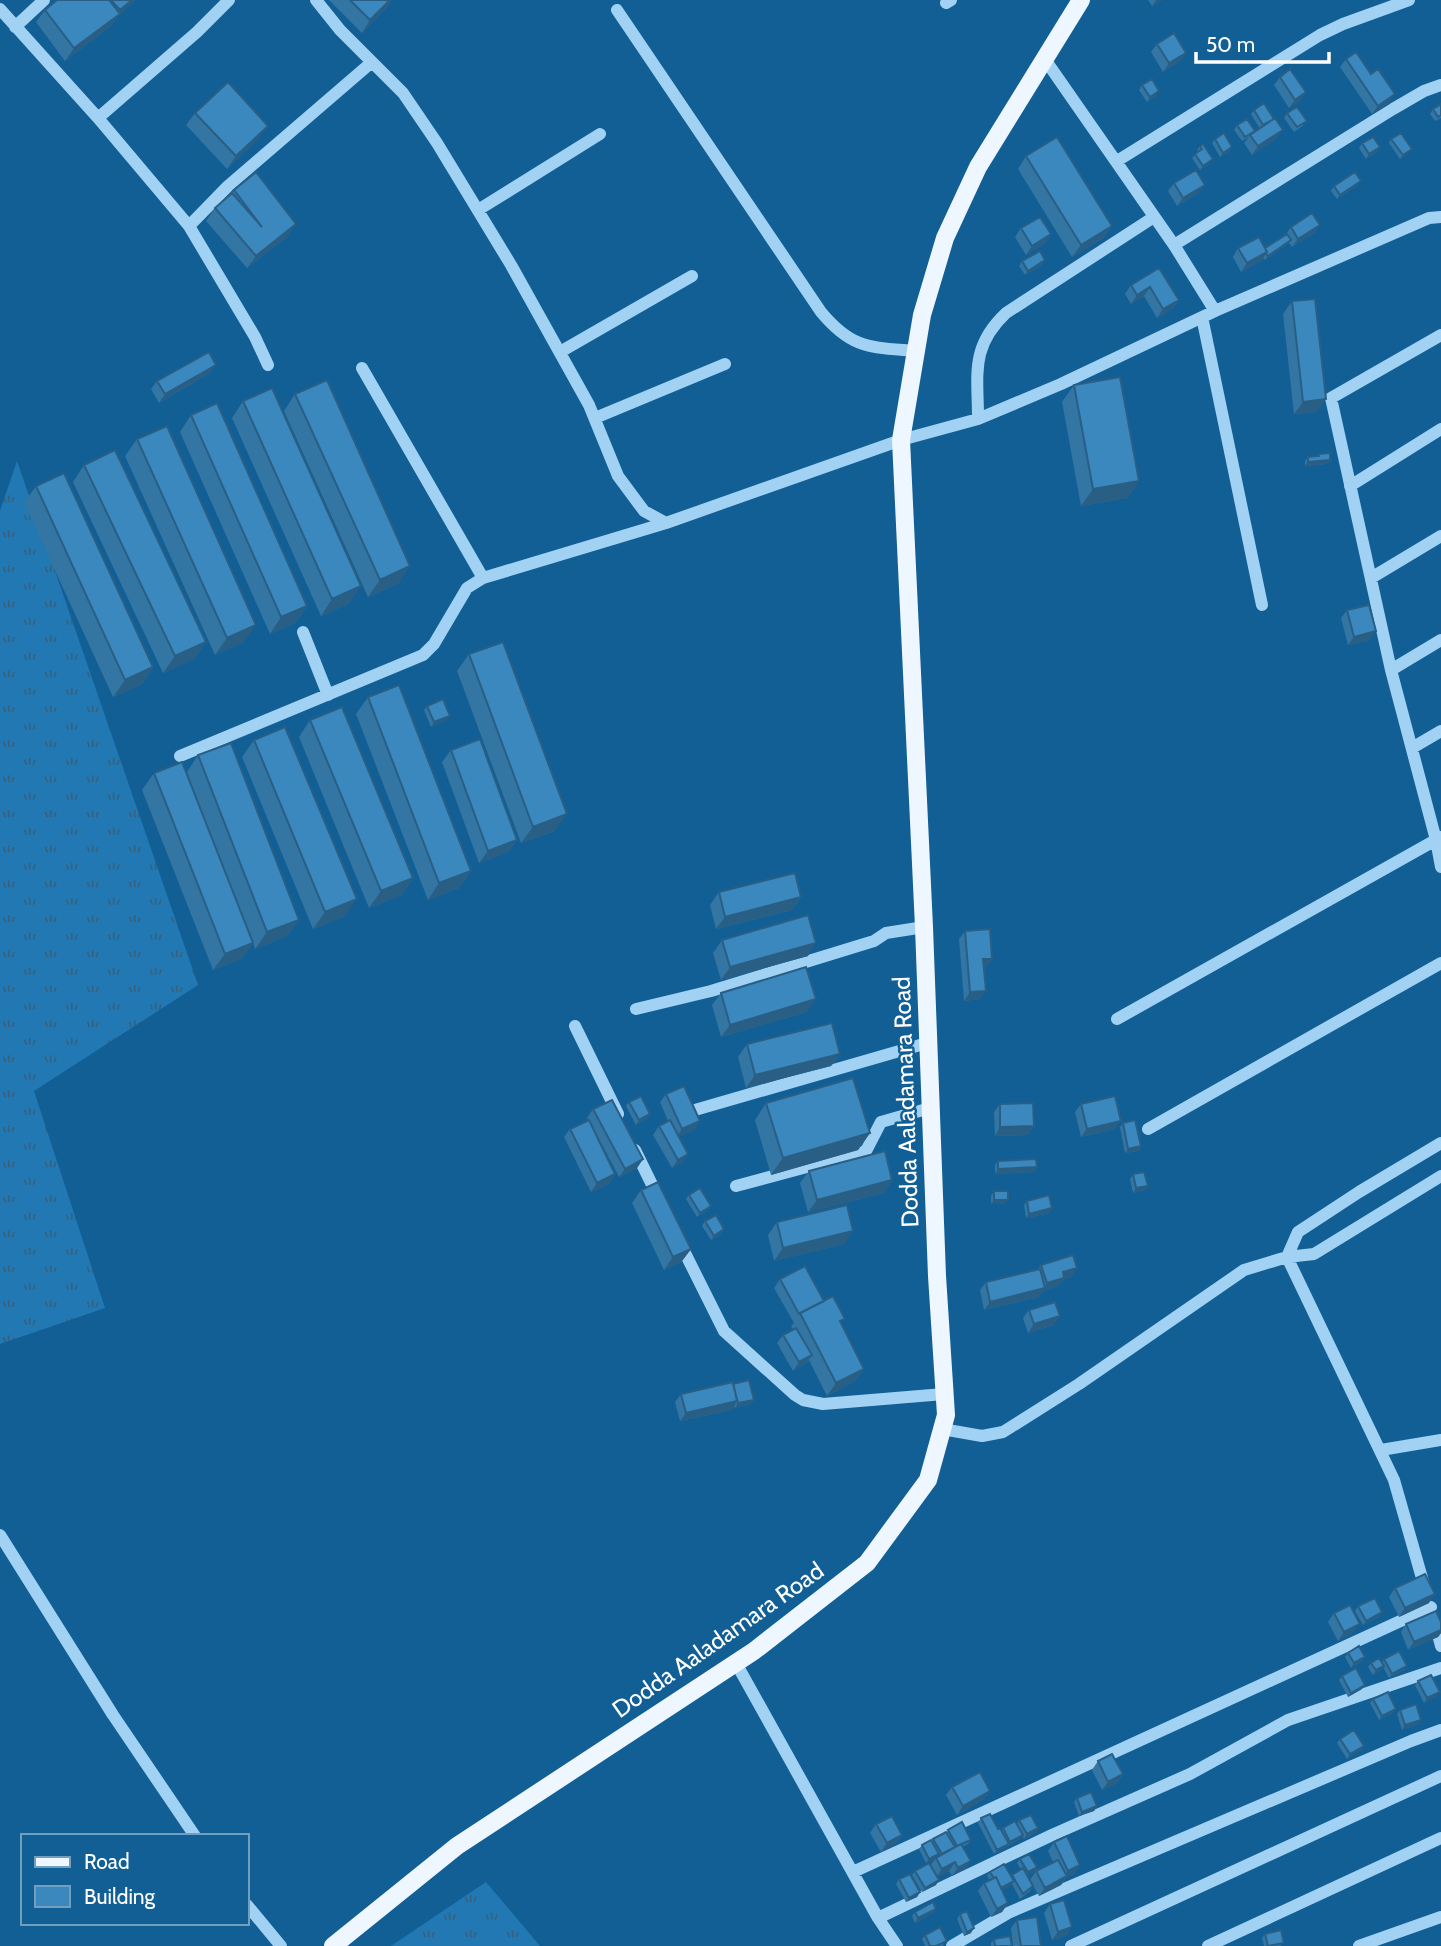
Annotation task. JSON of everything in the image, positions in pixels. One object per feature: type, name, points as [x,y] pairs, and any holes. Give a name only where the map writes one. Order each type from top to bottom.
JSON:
[{"type":"main road","name":"Dodda Aaladamara Road","points":[[333,1946],[457,1846],[736,1663],[867,1563],[928,1480],[946,1415],[901,440],[922,315],[945,238],[978,167],[1080,0]]},
{"type":"street","points":[[15,27],[44,0]]},
{"type":"street","points":[[98,118],[197,32],[229,0]]},
{"type":"street","points":[[316,0],[340,30],[403,93],[478,210],[560,352],[594,418],[618,476],[644,511],[666,523]]},
{"type":"street","points":[[1117,161],[1320,35],[1343,23],[1409,0]]},
{"type":"street","points":[[0,9],[98,118],[189,226],[255,337],[268,365]]},
{"type":"street","points":[[617,10],[832,326],[848,339],[868,347],[915,351]]},
{"type":"street","points":[[1044,58],[1174,245],[1214,311]]},
{"type":"street","points":[[189,226],[228,186],[372,62]]},
{"type":"street","points":[[1174,245],[1393,109],[1424,91],[1441,85]]},
{"type":"street","points":[[478,210],[600,134]]},
{"type":"street","points":[[978,419],[978,360],[982,343],[991,327],[1006,313],[1154,217]]},
{"type":"street","points":[[180,756],[423,655],[434,644],[467,588],[483,578],[666,523],[901,440],[978,419],[1061,384],[1214,311],[1429,218],[1441,217]]},
{"type":"street","points":[[560,352],[692,276]]},
{"type":"street","points":[[1202,317],[1262,605]]},
{"type":"street","points":[[1441,335],[1331,398],[1391,670],[1439,838],[1441,867]]},
{"type":"street","points":[[594,418],[726,364]]},
{"type":"street","points":[[362,368],[483,578]]},
{"type":"street","points":[[1350,486],[1441,429]]},
{"type":"street","points":[[1371,579],[1441,536]]},
{"type":"street","points":[[303,632],[327,695]]},
{"type":"street","points":[[1391,670],[1441,640]]},
{"type":"street","points":[[1412,748],[1441,731]]},
{"type":"street","points":[[1117,1019],[1439,838]]},
{"type":"street","points":[[636,1009],[711,991],[862,945],[886,933],[924,927]]},
{"type":"street","points":[[1148,1129],[1441,963]]},
{"type":"street","points":[[575,1026],[624,1126]]},
{"type":"street","points":[[688,1112],[928,1043]]},
{"type":"street","points":[[736,1186],[866,1151],[881,1122],[930,1108]]},
{"type":"street","points":[[629,1138],[666,1213]]},
{"type":"street","points":[[1287,1257],[1298,1233],[1359,1192],[1441,1143]]},
{"type":"street","points":[[942,1429],[982,1437],[1003,1432],[1079,1384],[1244,1270],[1287,1257],[1314,1254],[1441,1175]]},
{"type":"street","points":[[671,1225],[724,1331],[803,1400],[823,1404],[944,1394]]},
{"type":"street","points":[[1287,1257],[1394,1480],[1441,1646]]},
{"type":"street","points":[[1381,1450],[1441,1440]]},
{"type":"street","points":[[0,1535],[113,1715],[194,1834]]},
{"type":"street","points":[[853,1872],[1431,1607]]},
{"type":"street","points":[[736,1663],[878,1918],[897,1946]]},
{"type":"street","points":[[878,1918],[1052,1835],[1190,1774],[1288,1720],[1441,1668]]},
{"type":"street","points":[[952,1946],[1008,1913],[1441,1730]]},
{"type":"street","points":[[1072,1946],[1441,1776]]},
{"type":"street","points":[[1208,1946],[1441,1838]]},
{"type":"street","points":[[248,1906],[281,1946]]},
{"type":"street","points":[[1359,1946],[1441,1917]]},
{"type":"green space","points":[[17,461],[198,985],[34,1091],[105,1308],[0,1344],[0,511]]},
{"type":"green space","points":[[486,1882],[540,1946],[391,1946]]},
{"type":"building","points":[[57,0],[109,0],[120,14],[74,48],[45,10]]},
{"type":"building","points":[[111,0],[132,0],[120,10]]},
{"type":"building","points":[[350,0],[390,0],[370,20]]},
{"type":"building","points":[[1174,33],[1186,53],[1169,63],[1157,44]]},
{"type":"building","points":[[1356,52],[1371,74],[1378,69],[1395,94],[1378,106],[1346,59]]},
{"type":"building","points":[[1290,69],[1306,92],[1295,100],[1280,77]]},
{"type":"building","points":[[1152,79],[1159,91],[1150,97],[1142,85]]},
{"type":"building","points":[[228,82],[268,126],[236,156],[195,113]]},
{"type":"building","points":[[1264,103],[1274,119],[1263,125],[1254,110]]},
{"type":"building","points":[[1441,104],[1441,115],[1438,117],[1433,109]]},
{"type":"building","points":[[1297,107],[1307,121],[1297,127],[1287,113]]},
{"type":"building","points":[[1275,118],[1283,130],[1258,146],[1250,135]]},
{"type":"building","points":[[1247,119],[1255,131],[1245,137],[1237,125]]},
{"type":"building","points":[[1224,133],[1232,147],[1223,153],[1215,139]]},
{"type":"building","points":[[1401,133],[1412,149],[1403,155],[1391,139]]},
{"type":"building","points":[[1057,137],[1112,226],[1081,245],[1026,156]]},
{"type":"building","points":[[1373,137],[1380,147],[1369,154],[1362,143]]},
{"type":"building","points":[[1203,144],[1213,159],[1203,166],[1195,154],[1202,149],[1200,146]]},
{"type":"building","points":[[1196,170],[1205,185],[1183,198],[1174,183]]},
{"type":"building","points":[[256,172],[296,224],[256,256],[215,208],[232,193],[262,227],[234,190]]},
{"type":"building","points":[[1355,172],[1361,181],[1340,195],[1334,186]]},
{"type":"building","points":[[1312,213],[1320,225],[1298,239],[1291,227]]},
{"type":"building","points":[[1040,217],[1051,234],[1032,246],[1021,228]]},
{"type":"building","points":[[1287,234],[1291,240],[1268,256],[1265,248]]},
{"type":"building","points":[[1259,237],[1267,252],[1247,263],[1238,248]]},
{"type":"building","points":[[1040,251],[1045,260],[1028,271],[1022,261]]},
{"type":"building","points":[[1159,268],[1179,300],[1163,309],[1150,287],[1137,295],[1131,285]]},
{"type":"building","points":[[1315,299],[1326,399],[1303,402],[1292,301]]},
{"type":"building","points":[[209,352],[216,365],[165,394],[157,381]]},
{"type":"building","points":[[1120,377],[1139,481],[1093,489],[1074,385]]},
{"type":"building","points":[[327,380],[410,566],[380,580],[295,394]]},
{"type":"building","points":[[272,388],[361,586],[332,599],[243,401]]},
{"type":"building","points":[[217,403],[307,606],[281,617],[191,415]]},
{"type":"building","points":[[167,426],[256,625],[227,638],[137,439]]},
{"type":"building","points":[[115,450],[206,642],[175,656],[84,465]]},
{"type":"building","points":[[1330,453],[1330,460],[1308,462],[1308,457]]},
{"type":"building","points":[[64,473],[153,667],[125,680],[36,486]]},
{"type":"building","points":[[1369,605],[1376,631],[1354,637],[1347,610]]},
{"type":"building","points":[[503,642],[567,814],[533,827],[469,654]]},
{"type":"building","points":[[399,685],[471,871],[439,883],[368,697]]},
{"type":"building","points":[[443,699],[450,716],[434,722],[427,706]]},
{"type":"building","points":[[342,707],[413,878],[381,891],[310,720]]},
{"type":"building","points":[[285,727],[357,899],[325,912],[254,740]]},
{"type":"building","points":[[480,739],[517,840],[488,851],[451,750]]},
{"type":"building","points":[[231,743],[299,920],[267,932],[198,755]]},
{"type":"building","points":[[182,762],[253,943],[225,954],[154,773]]},
{"type":"building","points":[[795,873],[801,897],[725,917],[719,892]]},
{"type":"building","points":[[808,915],[816,943],[730,967],[722,940]]},
{"type":"building","points":[[990,929],[992,959],[983,959],[986,991],[970,992],[965,931]]},
{"type":"building","points":[[806,967],[816,999],[730,1025],[721,993]]},
{"type":"building","points":[[832,1023],[840,1054],[755,1075],[747,1044]]},
{"type":"building","points":[[853,1078],[870,1133],[783,1158],[766,1103]]},
{"type":"building","points":[[684,1086],[700,1121],[682,1129],[666,1094]]},
{"type":"building","points":[[641,1096],[650,1114],[639,1120],[629,1102]]},
{"type":"building","points":[[1115,1096],[1121,1121],[1087,1129],[1081,1104]]},
{"type":"building","points":[[612,1100],[643,1159],[625,1169],[593,1109]]},
{"type":"building","points":[[1033,1103],[1034,1126],[1000,1127],[1000,1104]]},
{"type":"building","points":[[589,1120],[615,1174],[597,1183],[570,1129]]},
{"type":"building","points":[[670,1120],[688,1154],[678,1160],[659,1126]]},
{"type":"building","points":[[1135,1120],[1141,1146],[1128,1149],[1123,1123]]},
{"type":"building","points":[[885,1151],[892,1180],[817,1200],[809,1171]]},
{"type":"building","points":[[1036,1159],[1037,1167],[998,1169],[998,1161]]},
{"type":"building","points":[[1144,1172],[1148,1186],[1136,1188],[1133,1174]]},
{"type":"building","points":[[658,1182],[691,1249],[673,1257],[641,1190]]},
{"type":"building","points":[[700,1188],[711,1206],[700,1213],[689,1195]]},
{"type":"building","points":[[994,1191],[1008,1191],[1008,1200],[994,1200]]},
{"type":"building","points":[[1049,1195],[1052,1208],[1029,1214],[1027,1201]]},
{"type":"building","points":[[847,1205],[853,1231],[783,1248],[777,1222]]},
{"type":"building","points":[[716,1215],[724,1229],[714,1236],[705,1221]]},
{"type":"building","points":[[1073,1255],[1077,1268],[1063,1272],[1064,1278],[1047,1283],[1041,1265]]},
{"type":"building","points":[[805,1266],[824,1301],[799,1314],[780,1279]]},
{"type":"building","points":[[1040,1269],[1045,1288],[990,1302],[986,1282]]},
{"type":"building","points":[[833,1296],[845,1319],[840,1321],[864,1369],[836,1383],[800,1313]]},
{"type":"building","points":[[1055,1302],[1060,1316],[1034,1324],[1029,1310]]},
{"type":"building","points":[[796,1328],[812,1355],[799,1362],[783,1335]]},
{"type":"building","points":[[749,1380],[754,1400],[738,1403],[733,1384]]},
{"type":"building","points":[[733,1382],[737,1401],[686,1413],[681,1394]]},
{"type":"building","points":[[1425,1574],[1435,1594],[1405,1608],[1395,1588]]},
{"type":"building","points":[[1375,1598],[1382,1612],[1366,1621],[1358,1606]]},
{"type":"building","points":[[1350,1605],[1360,1624],[1344,1632],[1334,1613]]},
{"type":"building","points":[[1436,1611],[1441,1630],[1414,1642],[1406,1624]]},
{"type":"building","points":[[1359,1646],[1365,1657],[1354,1663],[1348,1653]]},
{"type":"building","points":[[1399,1651],[1407,1666],[1392,1674],[1384,1659]]},
{"type":"building","points":[[1379,1658],[1384,1666],[1376,1670],[1371,1663]]},
{"type":"building","points":[[1356,1668],[1365,1685],[1351,1693],[1342,1676]]},
{"type":"building","points":[[1431,1675],[1440,1692],[1427,1698],[1418,1681]]},
{"type":"building","points":[[1388,1692],[1396,1709],[1382,1716],[1373,1699]]},
{"type":"building","points":[[1416,1704],[1421,1720],[1405,1725],[1400,1710]]},
{"type":"building","points":[[1354,1730],[1364,1746],[1350,1754],[1340,1739]]},
{"type":"building","points":[[1112,1754],[1123,1774],[1108,1782],[1098,1761]]},
{"type":"building","points":[[980,1772],[990,1791],[963,1806],[952,1787]]},
{"type":"building","points":[[1091,1792],[1097,1806],[1082,1812],[1077,1798]]},
{"type":"building","points":[[990,1814],[1009,1844],[997,1850],[981,1818]]},
{"type":"building","points":[[1031,1815],[1038,1828],[1027,1834],[1019,1820]]},
{"type":"building","points":[[892,1816],[902,1835],[887,1843],[876,1824]]},
{"type":"building","points":[[1015,1821],[1023,1835],[1010,1842],[1003,1828]]},
{"type":"building","points":[[962,1822],[971,1840],[957,1846],[948,1830]]},
{"type":"building","points":[[946,1832],[955,1847],[942,1854],[933,1839]]},
{"type":"building","points":[[1067,1836],[1080,1865],[1068,1871],[1054,1842]]},
{"type":"building","points":[[931,1840],[939,1854],[929,1859],[922,1845]]},
{"type":"building","points":[[961,1844],[971,1861],[958,1868],[955,1862],[942,1869],[936,1858]]},
{"type":"building","points":[[1029,1854],[1037,1867],[1028,1872],[1020,1859]]},
{"type":"building","points":[[1058,1860],[1067,1876],[1045,1888],[1036,1871]]},
{"type":"building","points":[[929,1863],[939,1880],[925,1888],[915,1871]]},
{"type":"building","points":[[1004,1864],[1014,1881],[1001,1888],[996,1877],[990,1872]]},
{"type":"building","points":[[1023,1868],[1033,1886],[1023,1894],[1012,1875]]},
{"type":"building","points":[[910,1874],[920,1892],[909,1898],[899,1879]]},
{"type":"building","points":[[996,1877],[1008,1903],[997,1909],[984,1883]]},
{"type":"building","points":[[1064,1900],[1072,1927],[1058,1932],[1050,1904]]},
{"type":"building","points":[[933,1902],[936,1909],[918,1918],[915,1912]]},
{"type":"building","points":[[967,1911],[974,1928],[967,1932],[960,1914]]},
{"type":"building","points":[[1037,1917],[1041,1946],[1021,1946],[1017,1920]]},
{"type":"building","points":[[940,1927],[947,1941],[930,1946],[925,1935]]},
{"type":"building","points":[[1281,1930],[1284,1943],[1268,1946],[1265,1934]]},
{"type":"building","points":[[1010,1936],[1012,1946],[995,1946],[994,1939]]}]
